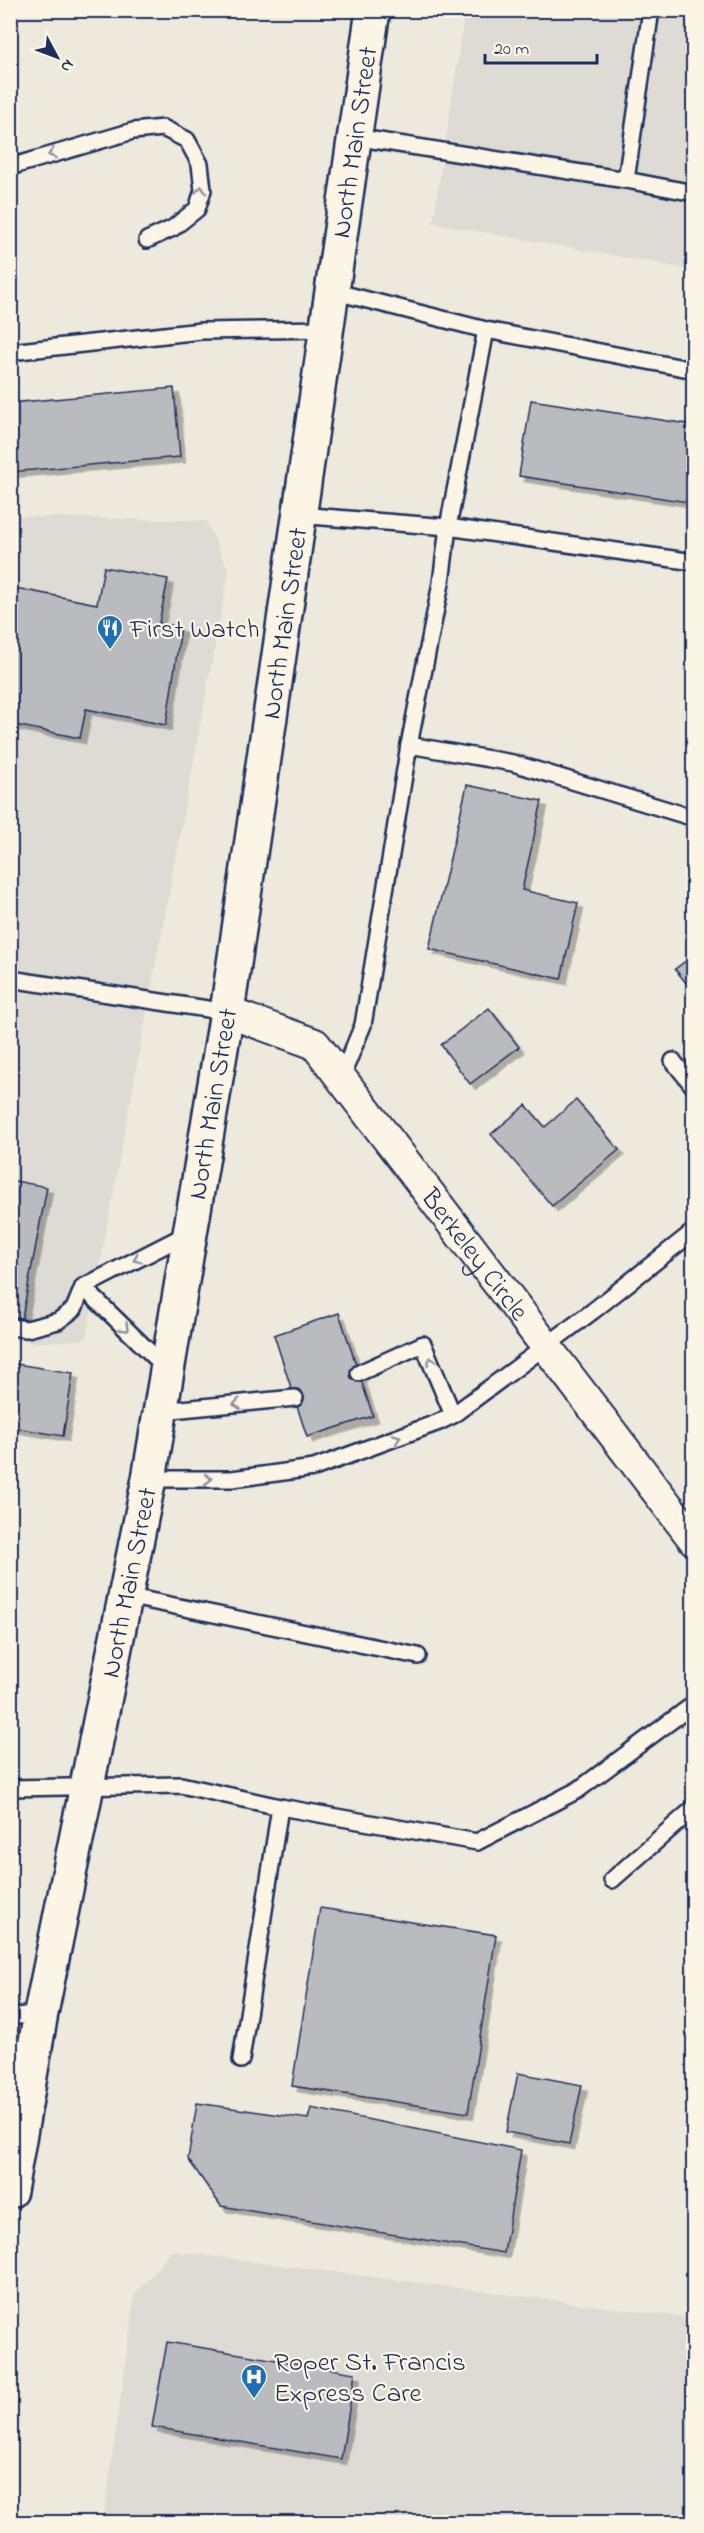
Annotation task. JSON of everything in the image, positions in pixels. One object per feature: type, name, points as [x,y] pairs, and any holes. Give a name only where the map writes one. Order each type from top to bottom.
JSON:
[{"type":"main road","name":"North Main Street","points":[[11,2174],[26,2015],[87,1787],[161,1411],[227,1012],[373,10]]},
{"type":"street","name":"Berkeley Circle","points":[[227,1012],[315,1044],[693,1540]]},
{"type":"lane","points":[[626,180],[651,10]]},
{"type":"lane","points":[[10,167],[133,131],[163,128],[187,140],[200,164],[203,190],[197,209],[173,228],[147,240]]},
{"type":"lane","points":[[354,137],[626,180],[693,193]]},
{"type":"lane","points":[[332,291],[486,330],[693,370]]},
{"type":"lane","points":[[10,352],[201,331],[326,329]]},
{"type":"lane","points":[[341,1078],[363,1025],[410,745],[441,583],[448,527],[486,330]]},
{"type":"lane","points":[[298,515],[448,527],[693,562]]},
{"type":"lane","points":[[410,745],[513,763],[693,818]]},
{"type":"lane","points":[[10,979],[227,1012]]},
{"type":"lane","points":[[673,1061],[693,1087]]},
{"type":"lane","points":[[149,1479],[232,1479],[314,1467],[453,1415],[546,1346],[693,1231]]},
{"type":"lane","points":[[10,1327],[27,1329],[58,1321],[74,1309],[83,1287],[189,1233]]},
{"type":"lane","points":[[83,1287],[167,1370]]},
{"type":"lane","points":[[359,1373],[423,1344],[453,1415]]},
{"type":"lane","points":[[161,1411],[295,1398]]},
{"type":"lane","points":[[126,1596],[418,1656]]},
{"type":"lane","points":[[10,1788],[181,1785],[280,1807],[477,1842],[578,1790],[693,1704]]},
{"type":"lane","points":[[241,2060],[280,1807]]},
{"type":"lane","points":[[612,1880],[693,1808]]},
{"type":"shaded area","points":[[465,11],[693,11],[693,270],[433,223]]},
{"type":"shaded area","points":[[10,516],[206,521],[229,571],[86,1339],[36,1343],[10,1339]]},
{"type":"shaded area","points":[[11,1789],[20,1811],[11,1876]]},
{"type":"shaded area","points":[[172,2251],[684,2317],[693,2330],[693,2522],[103,2522],[135,2294]]},
{"type":"building","points":[[174,388],[180,457],[10,472],[10,403]]},
{"type":"building","points":[[531,400],[694,425],[694,503],[519,476]]},
{"type":"building","points":[[104,567],[168,579],[159,623],[181,627],[166,725],[86,709],[80,738],[10,724],[10,587],[97,604]]},
{"type":"building","points":[[467,785],[542,801],[522,890],[578,903],[561,979],[429,949]]},
{"type":"building","points":[[694,955],[694,993],[675,969]]},
{"type":"building","points":[[489,1008],[519,1047],[470,1084],[441,1045]]},
{"type":"building","points":[[576,1100],[619,1150],[552,1206],[491,1134],[526,1105],[545,1127]]},
{"type":"building","points":[[10,1180],[47,1187],[22,1318],[10,1316]]},
{"type":"building","points":[[339,1313],[373,1416],[307,1437],[274,1335]]},
{"type":"building","points":[[10,1363],[73,1373],[63,1436],[10,1427]]},
{"type":"building","points":[[320,1908],[496,1935],[468,2113],[292,2086]]},
{"type":"building","points":[[518,2073],[582,2085],[569,2144],[506,2132]]},
{"type":"building","points":[[197,2103],[308,2119],[311,2108],[521,2150],[504,2253],[221,2206],[188,2159]]},
{"type":"building","name":"Roper St. Francis Express Care","points":[[167,2342],[355,2373],[341,2459],[152,2427]]},
{"type":"place","name":"First Watch","points":[[110,651]]},
{"type":"place","name":"Roper St. Francis Express Care","points":[[254,2400]]}]
